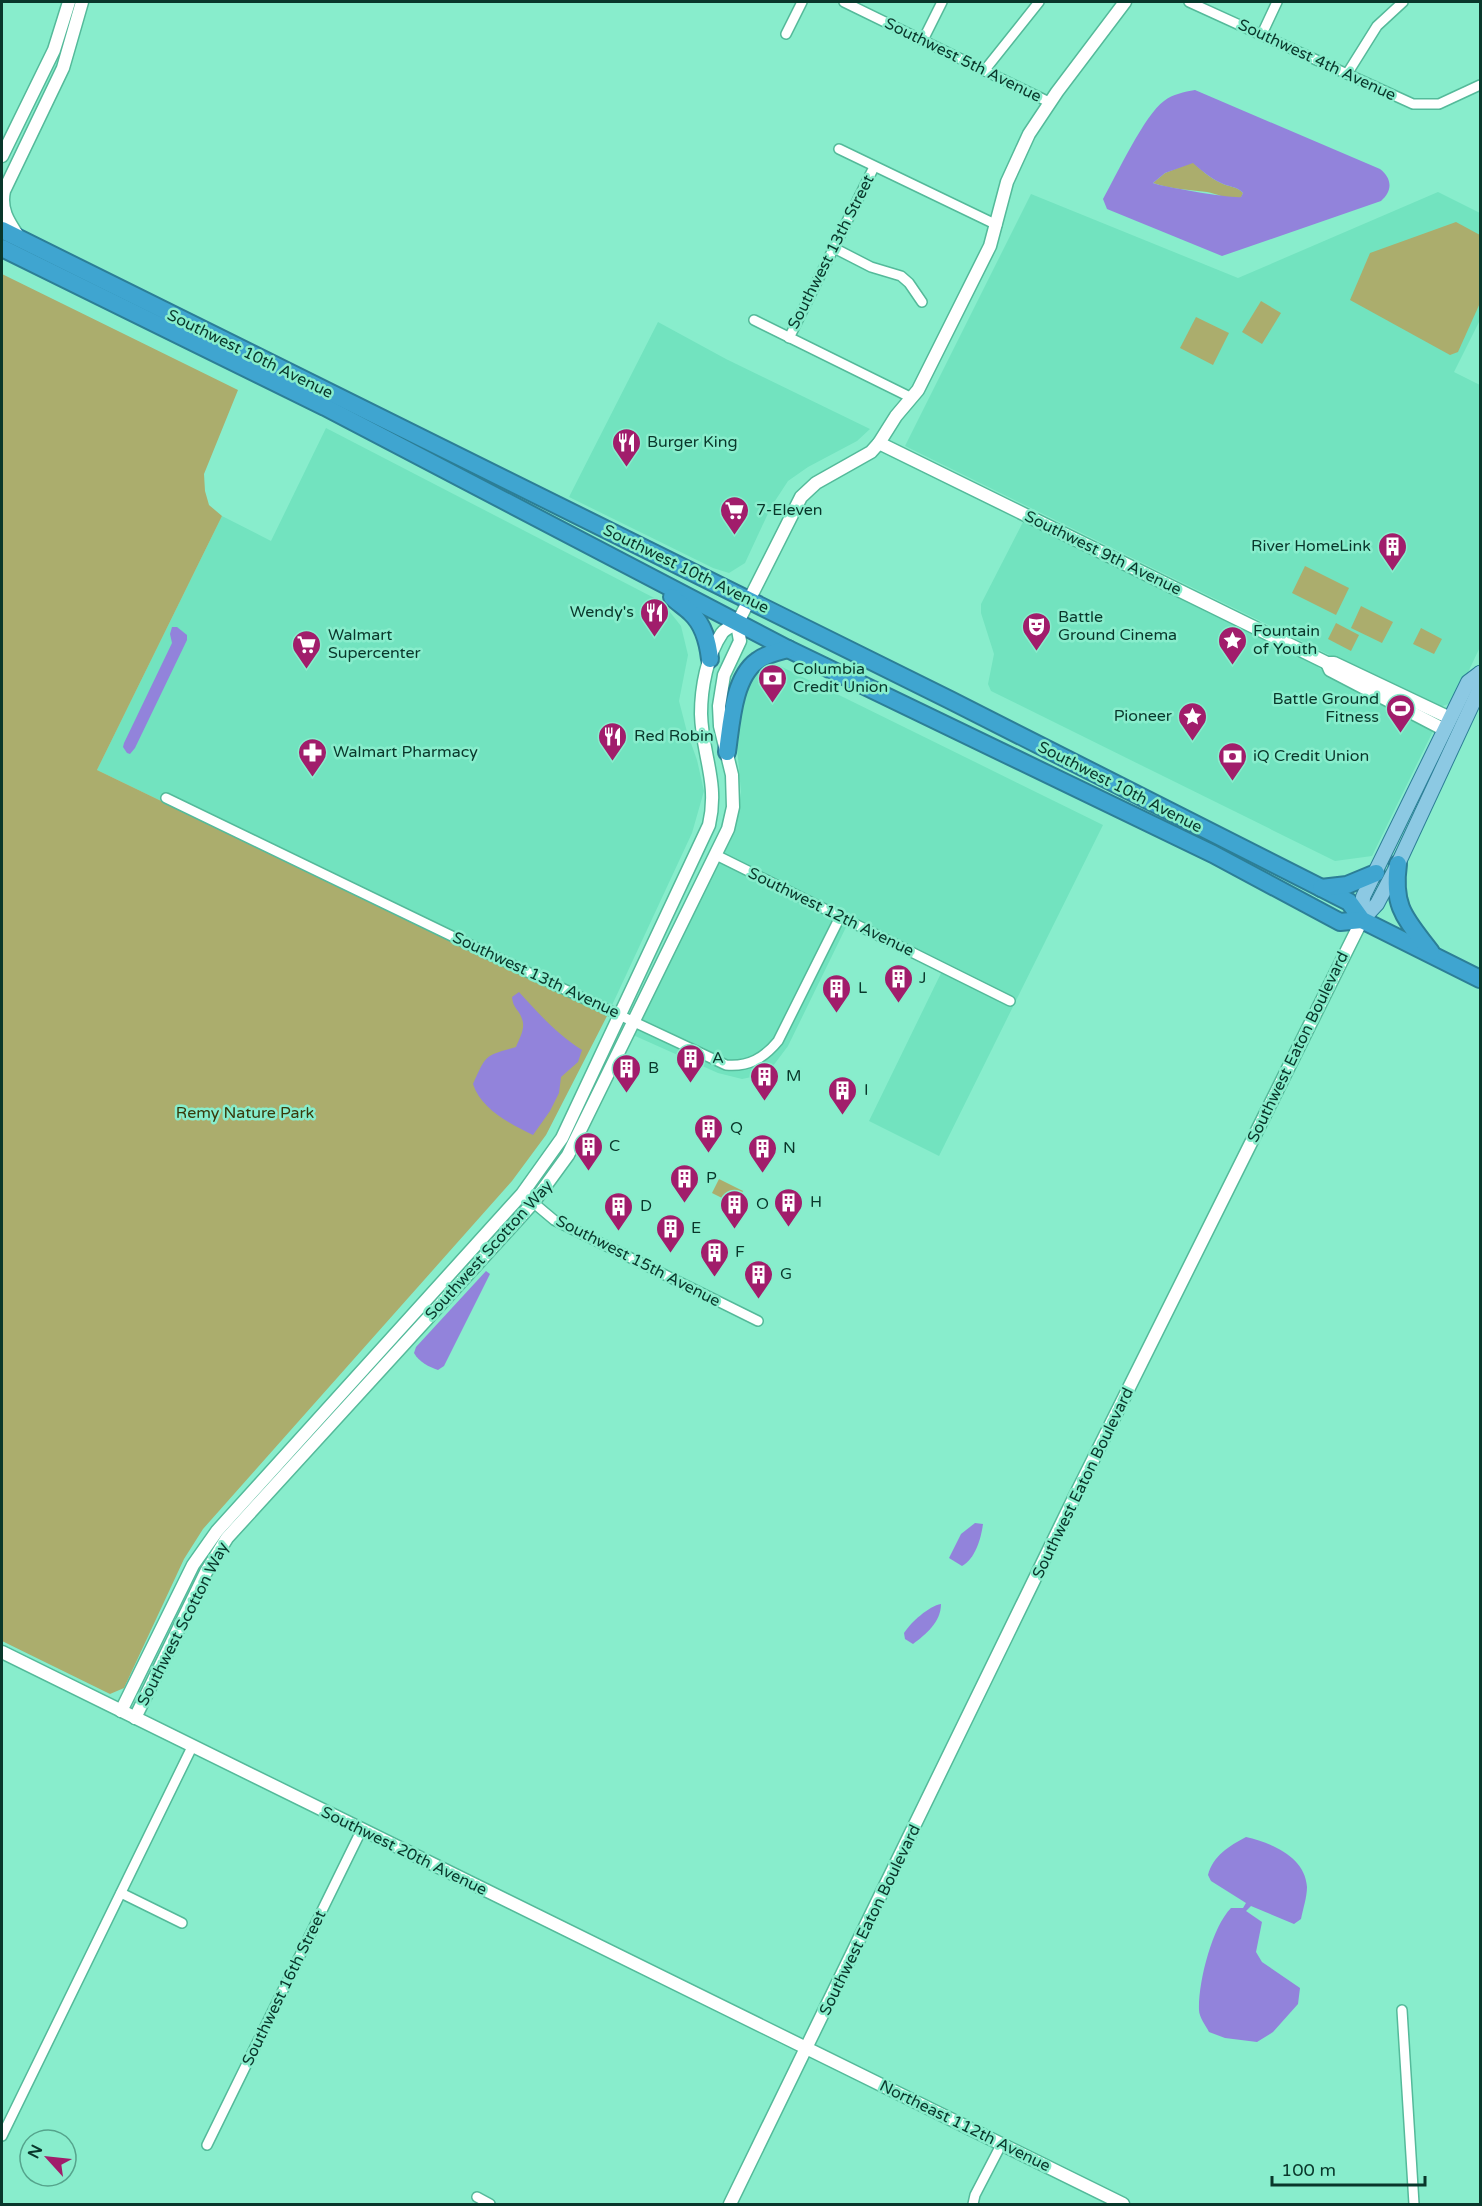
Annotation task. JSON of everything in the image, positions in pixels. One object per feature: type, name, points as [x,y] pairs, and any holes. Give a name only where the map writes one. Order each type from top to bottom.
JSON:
[{"type":"highway","name":"Southwest 10th Avenue","points":[[2,230],[749,600],[1322,888],[1349,902],[1362,920],[1480,979]]},
{"type":"highway","name":"Southwest 10th Avenue","points":[[2,248],[325,407],[737,624],[1213,854],[1340,922],[1362,920]]},
{"type":"highway","points":[[659,583],[696,618],[704,633],[710,659]]},
{"type":"highway","points":[[727,752],[735,699],[750,668],[766,656],[788,649]]},
{"type":"highway","points":[[1398,864],[1395,885],[1397,901],[1407,920],[1433,955]]},
{"type":"highway","points":[[1322,888],[1347,885],[1376,873]]},
{"type":"main road","name":"Southwest Eaton Boulevard","points":[[1362,920],[1377,904],[1398,864],[1479,690],[1480,673]]},
{"type":"main road","name":"Southwest Eaton Boulevard","points":[[1362,920],[1363,897],[1468,682],[1480,673]]},
{"type":"main road","points":[[1440,772],[1443,751],[1453,729],[1448,724]]},
{"type":"street","points":[[2,156],[54,50],[69,2]]},
{"type":"street","points":[[21,240],[8,222],[3,210],[4,191],[63,68],[82,2]]},
{"type":"street","points":[[786,34],[802,2]]},
{"type":"street","name":"Southwest 5th Avenue","points":[[844,2],[1049,102]]},
{"type":"street","points":[[923,40],[942,2]]},
{"type":"street","points":[[984,71],[1039,2]]},
{"type":"street","name":"Southwest Scotton Way","points":[[121,1711],[203,1549],[231,1512],[522,1194],[562,1138],[683,883],[711,817],[712,775],[701,714],[710,659],[723,632],[737,624],[801,497],[816,483],[860,459],[879,443],[896,416],[912,398],[926,376],[985,256],[997,225],[1012,166],[1029,134],[1049,102],[1125,2]]},
{"type":"street","name":"Southwest 4th Avenue","points":[[1189,2],[1413,104],[1439,104],[1480,85]]},
{"type":"street","points":[[1262,34],[1277,2]]},
{"type":"street","points":[[1347,74],[1377,26],[1403,2]]},
{"type":"street","points":[[839,149],[997,225]]},
{"type":"street","name":"Southwest 13th Street","points":[[789,338],[874,167]]},
{"type":"street","points":[[834,248],[871,267],[901,276],[909,283],[922,302]]},
{"type":"street","points":[[754,320],[912,398]]},
{"type":"street","name":"Southwest 9th Avenue","points":[[879,443],[1327,663],[1334,663],[1448,724]]},
{"type":"street","name":"Southwest Scotton Way","points":[[135,1718],[206,1572],[221,1548],[533,1203],[568,1155],[728,829],[733,807],[732,775],[720,726],[719,706],[724,675],[740,641],[737,624]]},
{"type":"street","name":"Southwest 13th Avenue","points":[[166,798],[489,954],[726,1065],[749,1064],[764,1056],[778,1041],[840,917]]},
{"type":"street","name":"Southwest 12th Avenue","points":[[716,855],[1010,1001]]},
{"type":"street","name":"Southwest Eaton Boulevard","points":[[730,2205],[1077,1494],[1362,920]]},
{"type":"street","name":"Southwest 15th Avenue","points":[[522,1194],[554,1221],[758,1321]]},
{"type":"street","points":[[265,1476],[276,1485]]},
{"type":"street","name":"Southwest 20th Avenue","points":[[2,1652],[361,1831],[808,2048]]},
{"type":"street","points":[[2,2136],[192,1747]]},
{"type":"street","name":"Southwest 16th Street","points":[[207,2145],[361,1831]]},
{"type":"street","points":[[121,1893],[182,1923]]},
{"type":"street","points":[[1402,2010],[1414,2205]]},
{"type":"street","name":"Northeast 112th Avenue","points":[[808,2048],[1123,2205]]},
{"type":"street","points":[[973,2205],[975,2195],[1001,2145]]},
{"type":"street","points":[[477,2198],[490,2205]]},
{"type":"shaded area","points":[[1195,90],[1380,169],[1389,180],[1388,193],[1381,201],[1222,256],[1107,209],[1103,199],[1131,146],[1156,108],[1167,99]],"holes":[[[1193,163],[1217,181],[1241,191],[1243,193],[1241,197],[1153,183],[1165,173]]]},
{"type":"shaded area","points":[[1438,192],[1480,213],[1480,320],[1454,372],[1480,385],[1480,647],[1454,702],[1437,708],[905,446],[1031,194],[1238,278]]},
{"type":"shaded area","points":[[658,322],[726,359],[870,429],[857,441],[808,467],[788,481],[771,507],[745,563],[729,573],[713,568],[569,497]]},
{"type":"shaded area","points":[[326,428],[662,602],[681,626],[688,655],[679,701],[704,791],[692,833],[607,1016],[97,770],[222,516],[271,541]]},
{"type":"shaded area","points":[[1024,520],[1313,663],[1333,679],[1434,729],[1372,856],[1335,861],[991,691],[988,684],[994,654],[981,613],[981,604]]},
{"type":"shaded area","points":[[172,627],[177,627],[187,635],[187,640],[135,748],[130,754],[127,753],[123,747],[124,743],[172,643],[170,634]]},
{"type":"shaded area","points":[[768,663],[778,665],[1103,825],[939,1156],[869,1121],[945,965],[850,919],[788,1046],[770,1070],[761,1075],[742,1079],[718,1073],[633,1035],[730,841],[737,820],[741,792],[736,736],[740,706],[751,677]]},
{"type":"shaded area","points":[[519,992],[556,1030],[582,1050],[578,1062],[561,1077],[559,1093],[550,1111],[533,1135],[497,1115],[483,1101],[473,1084],[488,1057],[516,1047],[522,1033],[523,1022],[512,997]]},
{"type":"shaded area","points":[[486,1271],[490,1274],[444,1366],[438,1370],[424,1364],[414,1353],[416,1347]]},
{"type":"shaded area","points":[[975,1523],[983,1524],[979,1542],[974,1554],[962,1566],[949,1558],[961,1534]]},
{"type":"shaded area","points":[[941,1604],[936,1622],[928,1632],[913,1644],[905,1639],[904,1633],[916,1620],[926,1611]]},
{"type":"shaded area","points":[[1246,1837],[1276,1847],[1293,1859],[1305,1876],[1307,1887],[1301,1919],[1294,1924],[1251,1906],[1246,1911],[1262,1922],[1256,1952],[1262,1962],[1300,1988],[1298,2004],[1273,2032],[1257,2042],[1225,2038],[1209,2032],[1199,2010],[1204,1971],[1218,1928],[1231,1908],[1243,1908],[1246,1903],[1211,1881],[1208,1875],[1218,1857]]},
{"type":"green space","points":[[1193,162],[1213,179],[1241,191],[1243,193],[1241,198],[1228,198],[1153,183],[1165,173]]},
{"type":"green space","points":[[1456,222],[1480,235],[1480,303],[1458,352],[1450,355],[1350,300],[1370,253]]},
{"type":"green space","name":"Remy Nature Park","points":[[2,274],[238,390],[204,474],[209,505],[222,516],[97,770],[607,1016],[546,1135],[512,1181],[203,1529],[184,1559],[124,1688],[110,1694],[2,1641]]},
{"type":"green space","points":[[1261,301],[1281,313],[1262,344],[1242,332]]},
{"type":"green space","points":[[1196,317],[1229,333],[1213,365],[1180,348]]},
{"type":"green space","points":[[1305,566],[1349,588],[1336,615],[1292,593]]},
{"type":"green space","points":[[1361,606],[1393,622],[1382,643],[1351,628]]},
{"type":"green space","points":[[1336,623],[1359,635],[1351,651],[1328,639]]},
{"type":"green space","points":[[1421,628],[1442,639],[1434,654],[1413,644]]},
{"type":"green space","points":[[719,1179],[743,1191],[736,1205],[712,1193]]},
{"type":"place","name":"Burger King","points":[[626,468]]},
{"type":"place","name":"7-Eleven","points":[[735,536]]},
{"type":"place","name":"River HomeLink","points":[[1392,572]]},
{"type":"place","name":"Wendy's","points":[[655,638]]},
{"type":"place","name":"Battle Ground Cinema","points":[[1037,652]]},
{"type":"place","name":"Fountain of Youth","points":[[1232,666]]},
{"type":"place","name":"Walmart Supercenter","points":[[307,670]]},
{"type":"place","name":"Columbia Credit Union","points":[[772,704]]},
{"type":"place","name":"Battle Ground Fitness","points":[[1400,734]]},
{"type":"place","name":"Pioneer","points":[[1193,742]]},
{"type":"place","name":"Red Robin","points":[[613,762]]},
{"type":"place","name":"Walmart Pharmacy","points":[[312,778]]},
{"type":"place","name":"iQ Credit Union","points":[[1232,782]]},
{"type":"place","name":"J","points":[[898,1004]]},
{"type":"place","name":"L","points":[[837,1014]]},
{"type":"place","name":"A","points":[[691,1084]]},
{"type":"place","name":"B","points":[[627,1094]]},
{"type":"place","name":"M","points":[[765,1102]]},
{"type":"place","name":"I","points":[[843,1116]]},
{"type":"place","name":"Q","points":[[709,1154]]},
{"type":"place","name":"C","points":[[588,1172]]},
{"type":"place","name":"N","points":[[762,1174]]},
{"type":"place","name":"P","points":[[685,1204]]},
{"type":"place","name":"H","points":[[789,1228]]},
{"type":"place","name":"O","points":[[735,1230]]},
{"type":"place","name":"D","points":[[619,1232]]},
{"type":"place","name":"E","points":[[670,1254]]},
{"type":"place","name":"F","points":[[714,1278]]},
{"type":"place","name":"G","points":[[759,1300]]}]
